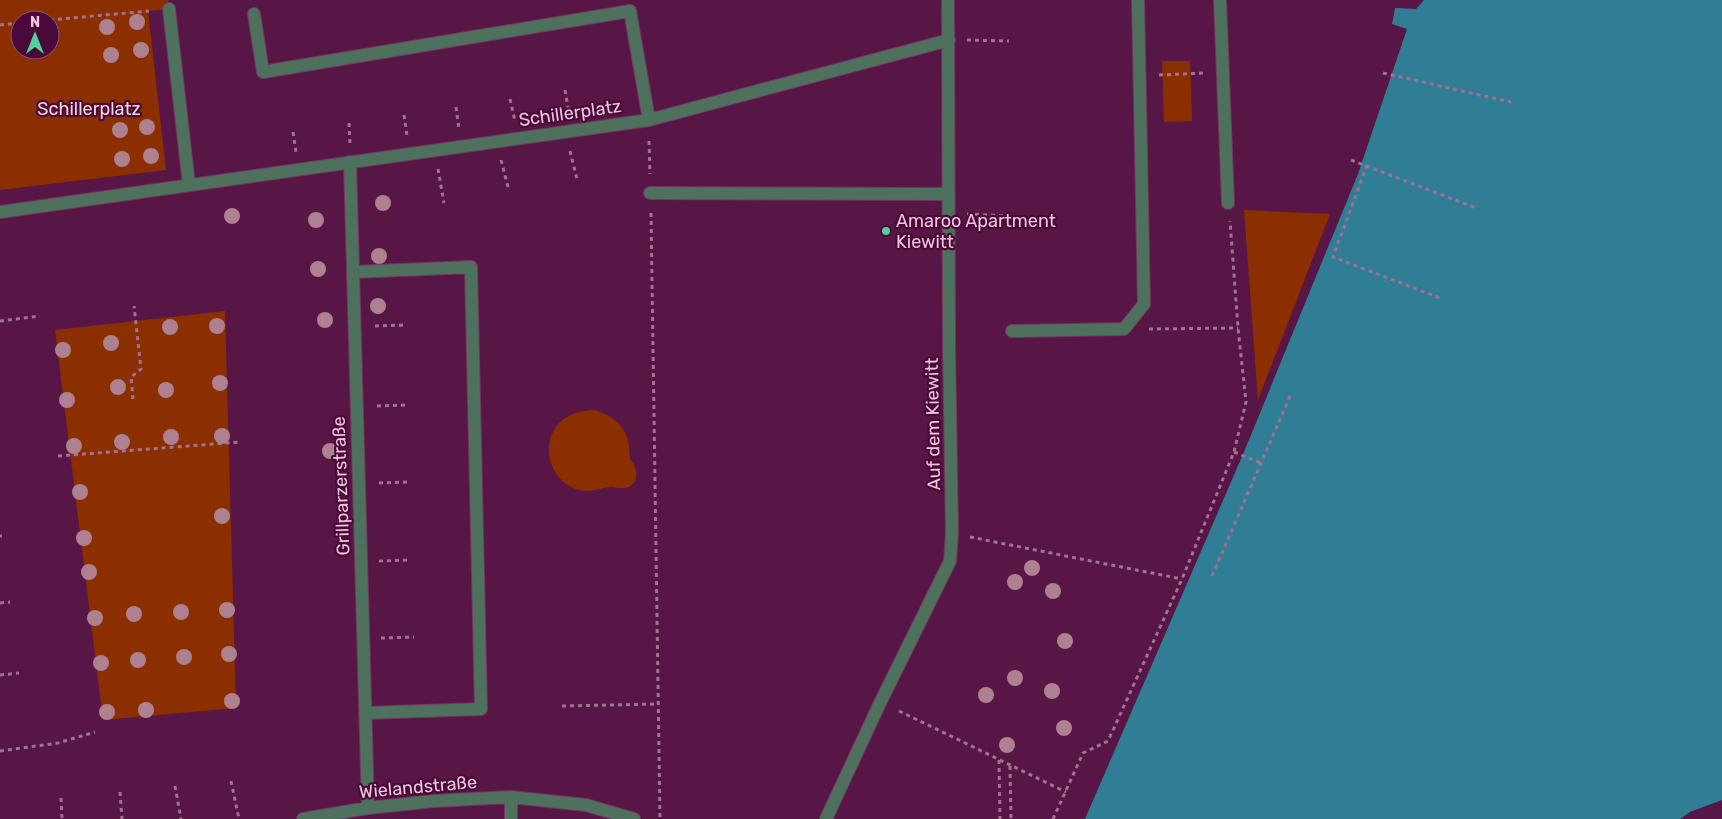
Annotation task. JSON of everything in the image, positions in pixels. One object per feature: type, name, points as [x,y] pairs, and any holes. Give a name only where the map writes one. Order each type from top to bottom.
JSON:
[{"type":"street","name":"Auf dem Kiewitt","points":[[826,819],[880,703],[950,561],[952,533],[949,347],[948,0]]},
{"type":"street","points":[[1012,330],[1124,329],[1144,304],[1138,0]]},
{"type":"street","points":[[1220,0],[1228,203]]},
{"type":"street","points":[[169,9],[189,185]]},
{"type":"street","points":[[254,14],[263,72],[630,11],[649,120]]},
{"type":"street","name":"Schillerplatz","points":[[0,212],[649,120],[949,40]]},
{"type":"street","name":"Grillparzerstraße","points":[[350,162],[368,808]]},
{"type":"street","points":[[650,193],[948,194]]},
{"type":"street","points":[[353,272],[471,267],[481,709],[365,713]]},
{"type":"street","points":[[511,797],[511,819]]},
{"type":"street","name":"Wielandstraße","points":[[304,819],[368,808],[434,801],[511,797],[586,805],[634,819]]},
{"type":"path","points":[[60,19],[169,9]]},
{"type":"path","points":[[949,40],[1009,41]]},
{"type":"path","points":[[1164,74],[1223,72]]},
{"type":"path","points":[[1383,73],[1511,102]]},
{"type":"path","points":[[649,120],[660,819]]},
{"type":"path","points":[[566,132],[576,179]]},
{"type":"path","points":[[497,141],[509,191]]},
{"type":"path","points":[[434,150],[444,203]]},
{"type":"path","points":[[1351,160],[1476,208]]},
{"type":"path","points":[[1367,166],[1333,257],[1440,298]]},
{"type":"path","points":[[1053,819],[1083,753],[1108,741],[1182,579],[1234,452],[1246,402],[1228,203]]},
{"type":"path","points":[[949,214],[1011,216]]},
{"type":"path","points":[[133,399],[131,377],[141,369],[134,306]]},
{"type":"path","points":[[0,321],[40,316]]},
{"type":"path","points":[[354,326],[403,325]]},
{"type":"path","points":[[1124,329],[1238,328]]},
{"type":"path","points":[[1212,576],[1291,394]]},
{"type":"path","points":[[356,406],[406,405]]},
{"type":"path","points":[[58,456],[240,442]]},
{"type":"path","points":[[1234,452],[1260,463]]},
{"type":"path","points":[[359,483],[408,482]]},
{"type":"path","points":[[952,533],[1182,579]]},
{"type":"path","points":[[361,561],[411,560]]},
{"type":"path","points":[[0,604],[10,602]]},
{"type":"path","points":[[363,639],[414,638]]},
{"type":"path","points":[[0,675],[19,673]]},
{"type":"path","points":[[880,703],[1066,792]]},
{"type":"path","points":[[562,706],[658,704]]},
{"type":"path","points":[[0,751],[58,743],[95,732]]},
{"type":"path","points":[[999,760],[1000,819]]},
{"type":"path","points":[[1010,766],[1011,819]]},
{"type":"path","points":[[231,781],[239,819]]},
{"type":"path","points":[[175,786],[181,819]]},
{"type":"path","points":[[120,792],[122,819]]},
{"type":"path","points":[[61,798],[62,819]]},
{"type":"green space","name":"Schillerplatz","points":[[0,0],[168,0],[169,9],[148,11],[166,170],[0,190]]},
{"type":"green space","points":[[1162,61],[1190,61],[1192,121],[1164,122]]},
{"type":"green space","points":[[1244,210],[1330,214],[1258,400]]},
{"type":"green space","points":[[225,311],[236,708],[103,720],[55,330]]},
{"type":"green space","points":[[594,410],[611,417],[622,427],[626,434],[630,449],[630,459],[636,472],[635,481],[629,487],[611,487],[590,491],[577,489],[568,485],[555,471],[549,452],[550,442],[556,427],[570,415]]},
{"type":"water","points":[[1424,0],[1722,0],[1722,800],[1690,812],[1680,819],[1085,819],[1244,452],[1358,174],[1407,29],[1392,24],[1395,8],[1416,9]]},
{"type":"place","name":"Amaroo Apartment Kiewitt","points":[[886,231]]}]
